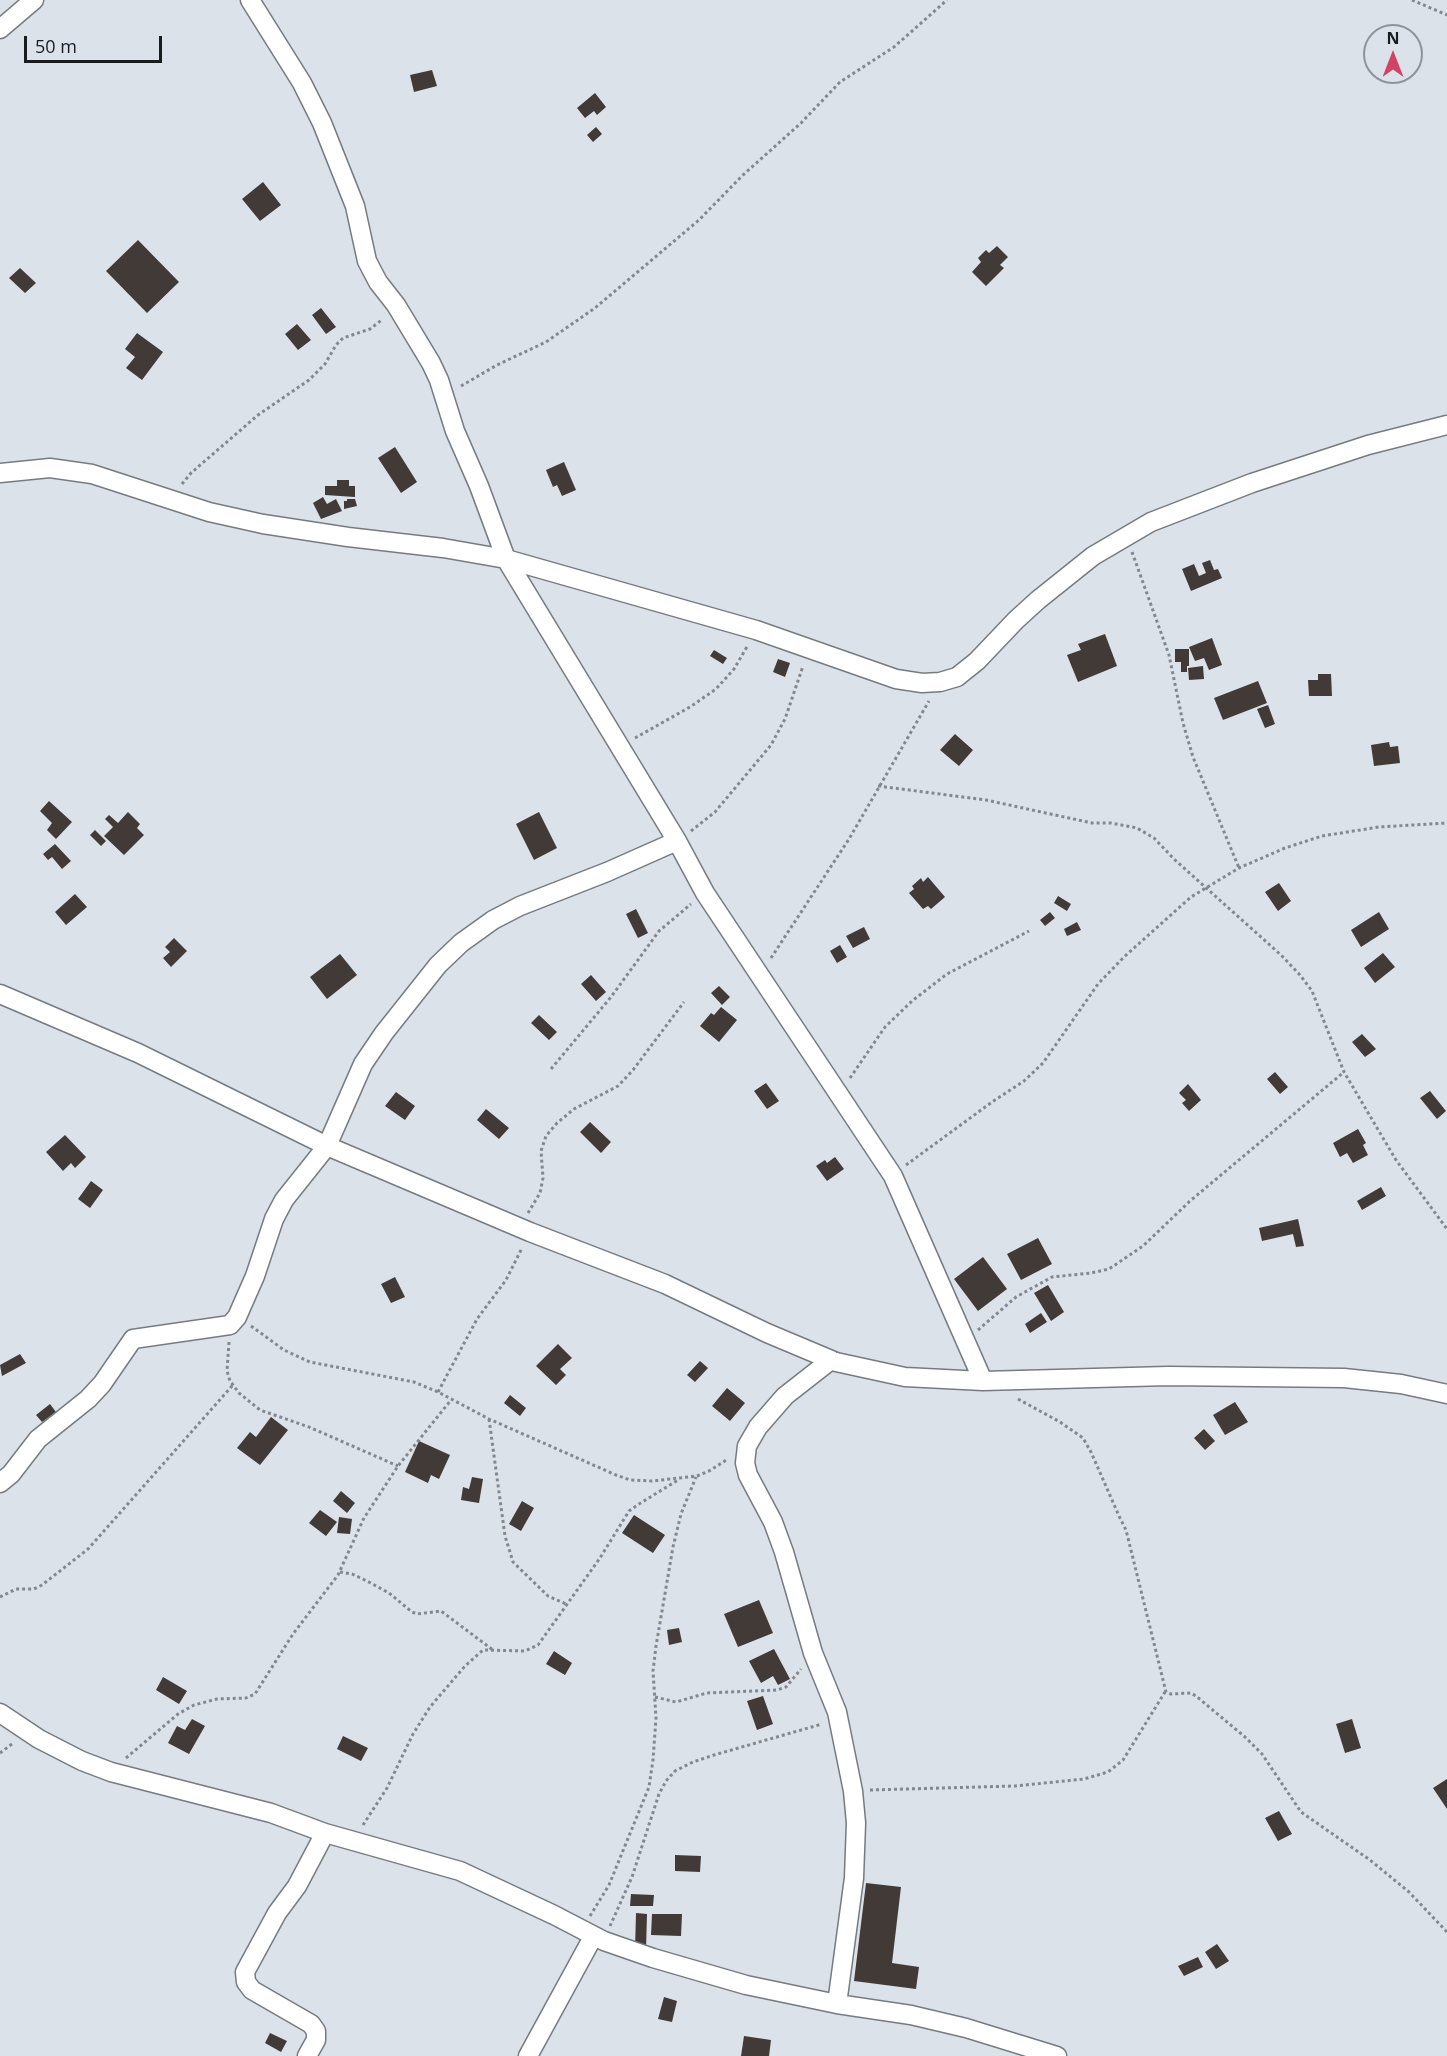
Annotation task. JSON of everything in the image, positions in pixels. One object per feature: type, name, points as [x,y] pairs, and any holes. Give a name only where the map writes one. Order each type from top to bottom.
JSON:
[{"type":"street","points":[[0,29],[34,0]]},
{"type":"street","points":[[250,0],[302,83],[322,123],[355,206],[367,261],[378,282],[396,304],[431,363],[455,431],[479,486],[506,559],[677,841],[705,893],[892,1176],[965,1341],[991,1380]]},
{"type":"street","points":[[0,473],[50,468],[92,474],[209,512],[263,524],[443,548],[506,559],[756,630],[896,679],[922,683],[940,682],[957,677],[977,661],[1038,600],[1093,556],[1151,522],[1252,483],[1368,445],[1447,425]]},
{"type":"street","points":[[0,1484],[11,1474],[38,1439],[88,1399],[102,1384],[133,1339],[234,1321],[255,1276],[274,1219],[284,1200],[327,1146],[363,1064],[412,996],[438,965],[461,943],[493,920],[520,906],[607,872],[677,841]]},
{"type":"street","points":[[0,994],[138,1053],[327,1146],[523,1230],[665,1284],[767,1333],[831,1360],[904,1377],[991,1380],[1168,1376],[1344,1378],[1401,1384],[1447,1394]]},
{"type":"street","points":[[831,1360],[785,1396],[758,1427],[747,1446],[746,1463],[748,1475],[781,1542],[813,1653],[838,1719],[853,1791],[856,1823],[854,1878],[837,2004]]},
{"type":"street","points":[[0,1713],[39,1739],[82,1761],[111,1772],[271,1813],[324,1833],[460,1871],[593,1936],[653,1958],[746,1985],[966,2028],[1057,2056]]},
{"type":"street","points":[[307,2056],[316,2040],[316,2031],[311,2024],[252,1990],[246,1982],[245,1972],[277,1913],[297,1886],[324,1833]]},
{"type":"street","points":[[528,2056],[593,1936]]},
{"type":"path","points":[[444,397],[497,365],[546,342],[595,308],[699,220],[742,176],[801,123],[840,82],[894,47],[947,0]]},
{"type":"path","points":[[1412,0],[1447,15]]},
{"type":"path","points":[[169,499],[191,473],[258,415],[309,380],[325,364],[343,338],[370,329],[387,316],[396,304]]},
{"type":"path","points":[[1126,536],[1169,656],[1183,723],[1193,757],[1239,868]]},
{"type":"path","points":[[620,746],[690,707],[716,688],[734,669],[756,630]]},
{"type":"path","points":[[677,841],[715,812],[771,745],[785,719],[809,647]]},
{"type":"path","points":[[760,975],[849,839],[940,682]]},
{"type":"path","points":[[878,786],[986,800],[1081,821],[1137,828],[1154,838],[1174,859],[1208,887],[1282,956],[1312,991],[1344,1072],[1396,1160],[1447,1229]]},
{"type":"path","points":[[892,1176],[1024,1081],[1043,1063],[1098,984],[1124,957],[1191,897],[1239,868],[1285,848],[1322,836],[1379,827],[1447,824]]},
{"type":"path","points":[[551,1069],[611,997],[659,931],[705,893]]},
{"type":"path","points":[[839,1095],[885,1027],[912,1000],[947,974],[1029,931]]},
{"type":"path","points":[[438,1392],[477,1319],[506,1280],[530,1210],[540,1193],[543,1178],[542,1151],[546,1136],[574,1109],[618,1086],[633,1070],[684,1002]]},
{"type":"path","points":[[965,1341],[1016,1297],[1036,1285],[1052,1277],[1109,1269],[1143,1246],[1190,1201],[1344,1072]]},
{"type":"path","points":[[398,1466],[309,1427],[260,1410],[239,1393],[227,1371],[234,1321],[310,1362],[399,1378],[438,1392],[489,1419],[630,1480],[652,1481],[696,1476],[709,1471],[747,1446]]},
{"type":"path","points":[[853,1791],[1015,1786],[1084,1779],[1108,1772],[1123,1761],[1166,1692],[1126,1530],[1091,1452],[1083,1438],[1060,1422],[1013,1396],[991,1380]]},
{"type":"path","points":[[0,1597],[16,1589],[42,1585],[88,1549],[233,1385]]},
{"type":"path","points":[[111,1772],[172,1719],[194,1705],[216,1699],[246,1698],[255,1694],[292,1634],[340,1572],[364,1518],[398,1466],[451,1400]]},
{"type":"path","points":[[489,1419],[498,1490],[513,1562],[548,1596],[567,1604]]},
{"type":"path","points":[[593,1936],[609,1885],[648,1787],[653,1760],[655,1697],[653,1671],[656,1646],[672,1547],[681,1514],[696,1476]]},
{"type":"path","points":[[350,1840],[374,1811],[413,1734],[430,1707],[472,1658],[483,1650],[525,1651],[538,1645],[600,1558],[629,1511],[680,1479]]},
{"type":"path","points":[[340,1572],[352,1574],[367,1581],[389,1593],[417,1614],[441,1611],[492,1650]]},
{"type":"path","points":[[655,1697],[676,1702],[707,1693],[777,1690],[786,1687],[813,1653]]},
{"type":"path","points":[[1166,1692],[1196,1696],[1245,1737],[1262,1754],[1300,1812],[1370,1860],[1409,1892],[1447,1932]]},
{"type":"path","points":[[593,1936],[632,1877],[659,1794],[675,1771],[704,1758],[838,1719]]},
{"type":"building","points":[[432,70],[437,86],[414,92],[410,75]]},
{"type":"building","points":[[595,93],[606,107],[597,115],[594,111],[585,118],[577,108]]},
{"type":"building","points":[[596,127],[602,134],[593,142],[587,135]]},
{"type":"building","points":[[263,182],[281,205],[260,221],[242,199]]},
{"type":"building","points":[[138,240],[179,282],[147,313],[106,271]]},
{"type":"building","points":[[997,246],[1008,257],[1000,265],[1004,268],[986,286],[972,272],[981,262],[978,258],[986,250],[989,253]]},
{"type":"building","points":[[20,268],[36,283],[25,293],[9,278]]},
{"type":"building","points":[[321,308],[336,327],[326,334],[312,315]]},
{"type":"building","points":[[297,324],[311,340],[298,350],[285,334]]},
{"type":"building","points":[[137,333],[163,352],[142,380],[126,368],[135,357],[125,349]]},
{"type":"building","points":[[395,447],[417,482],[401,493],[378,458]]},
{"type":"building","points":[[564,462],[576,490],[562,496],[557,485],[553,487],[546,470]]},
{"type":"building","points":[[337,480],[349,480],[349,486],[355,486],[355,497],[325,495],[325,486],[337,486]]},
{"type":"building","points":[[323,497],[327,504],[336,499],[342,511],[321,519],[313,503]]},
{"type":"building","points":[[355,499],[357,506],[344,509],[344,501]]},
{"type":"building","points":[[1210,560],[1214,570],[1218,569],[1222,578],[1191,591],[1182,569],[1194,564],[1199,576],[1206,573],[1202,563]]},
{"type":"building","points":[[1105,634],[1117,666],[1078,682],[1067,655],[1081,650],[1078,644]]},
{"type":"building","points":[[1212,638],[1222,665],[1209,670],[1204,658],[1195,661],[1189,647]]},
{"type":"building","points":[[1175,649],[1189,649],[1187,672],[1181,672],[1181,662],[1175,662]]},
{"type":"building","points":[[714,650],[727,658],[723,664],[710,656]]},
{"type":"building","points":[[778,659],[790,663],[785,677],[773,672]]},
{"type":"building","points":[[1203,666],[1204,679],[1189,680],[1188,668]]},
{"type":"building","points":[[1318,674],[1331,674],[1332,696],[1309,696],[1308,680],[1318,680]]},
{"type":"building","points":[[1258,681],[1267,703],[1223,720],[1214,698]]},
{"type":"building","points":[[1268,705],[1275,724],[1265,728],[1257,709]]},
{"type":"building","points":[[955,734],[973,750],[959,766],[940,750]]},
{"type":"building","points":[[1389,742],[1390,747],[1398,746],[1400,763],[1374,766],[1371,745]]},
{"type":"building","points":[[49,801],[72,822],[56,839],[47,830],[52,823],[40,811]]},
{"type":"building","points":[[128,812],[140,824],[137,828],[144,835],[124,855],[104,836],[113,827],[105,819],[109,815],[118,823]]},
{"type":"building","points":[[539,812],[557,848],[534,860],[516,824]]},
{"type":"building","points":[[95,830],[106,841],[101,846],[90,835]]},
{"type":"building","points":[[55,844],[71,861],[62,869],[52,857],[48,860],[43,854]]},
{"type":"building","points":[[928,877],[945,897],[931,909],[928,906],[923,909],[909,893],[914,889],[912,886],[921,878],[923,882]]},
{"type":"building","points":[[1279,883],[1291,901],[1278,911],[1265,892]]},
{"type":"building","points":[[75,894],[87,907],[66,925],[55,912]]},
{"type":"building","points":[[1058,896],[1071,904],[1067,911],[1054,903]]},
{"type":"building","points":[[636,909],[648,933],[638,938],[626,914]]},
{"type":"building","points":[[1050,912],[1055,918],[1045,926],[1040,920]]},
{"type":"building","points":[[1379,912],[1389,929],[1361,947],[1351,930]]},
{"type":"building","points":[[1077,922],[1081,930],[1067,936],[1064,929]]},
{"type":"building","points":[[864,927],[870,939],[853,948],[846,936]]},
{"type":"building","points":[[174,938],[187,951],[171,967],[163,958],[170,952],[165,947]]},
{"type":"building","points":[[840,945],[847,957],[837,963],[830,951]]},
{"type":"building","points":[[1383,953],[1395,967],[1375,983],[1364,968]]},
{"type":"building","points":[[340,954],[357,975],[327,999],[310,977]]},
{"type":"building","points":[[591,975],[606,992],[596,1001],[581,984]]},
{"type":"building","points":[[719,986],[730,997],[722,1005],[711,993]]},
{"type":"building","points":[[721,1007],[737,1020],[719,1042],[700,1026],[711,1013],[714,1015]]},
{"type":"building","points":[[539,1015],[557,1032],[549,1040],[531,1023]]},
{"type":"building","points":[[1362,1034],[1376,1049],[1365,1057],[1352,1042]]},
{"type":"building","points":[[1275,1072],[1288,1087],[1280,1094],[1267,1079]]},
{"type":"building","points":[[766,1083],[779,1101],[767,1109],[754,1091]]},
{"type":"building","points":[[1188,1084],[1201,1100],[1189,1111],[1182,1103],[1186,1100],[1179,1093]]},
{"type":"building","points":[[1430,1091],[1446,1111],[1437,1119],[1420,1098]]},
{"type":"building","points":[[396,1092],[415,1106],[405,1120],[385,1106]]},
{"type":"building","points":[[486,1109],[509,1128],[499,1139],[477,1120]]},
{"type":"building","points":[[590,1122],[611,1142],[601,1153],[580,1132]]},
{"type":"building","points":[[1358,1129],[1366,1143],[1363,1145],[1368,1155],[1353,1163],[1347,1153],[1340,1157],[1333,1143]]},
{"type":"building","points":[[65,1135],[86,1157],[75,1168],[71,1163],[63,1171],[46,1152]]},
{"type":"building","points":[[835,1157],[844,1169],[827,1181],[816,1166],[825,1160],[827,1163]]},
{"type":"building","points":[[91,1181],[103,1190],[90,1208],[78,1199]]},
{"type":"building","points":[[1381,1187],[1386,1196],[1362,1210],[1357,1201]]},
{"type":"building","points":[[1298,1219],[1304,1246],[1296,1247],[1293,1234],[1262,1241],[1259,1228]]},
{"type":"building","points":[[1038,1238],[1052,1264],[1021,1280],[1007,1254]]},
{"type":"building","points":[[983,1257],[1007,1289],[978,1311],[954,1279]]},
{"type":"building","points":[[395,1277],[405,1297],[391,1303],[381,1284]]},
{"type":"building","points":[[1048,1285],[1064,1312],[1051,1321],[1034,1293]]},
{"type":"building","points":[[1041,1313],[1047,1322],[1030,1333],[1025,1324]]},
{"type":"building","points":[[558,1344],[572,1358],[560,1369],[566,1375],[556,1385],[536,1366]]},
{"type":"building","points":[[20,1354],[26,1363],[2,1376],[0,1365]]},
{"type":"building","points":[[700,1361],[708,1368],[695,1382],[687,1375]]},
{"type":"building","points":[[727,1388],[745,1403],[730,1421],[712,1406]]},
{"type":"building","points":[[510,1395],[526,1408],[520,1416],[504,1403]]},
{"type":"building","points":[[1235,1402],[1248,1422],[1225,1435],[1213,1415]]},
{"type":"building","points":[[50,1404],[56,1412],[42,1422],[36,1415]]},
{"type":"building","points":[[271,1417],[288,1430],[260,1465],[237,1448],[250,1432],[256,1437]]},
{"type":"building","points":[[1204,1429],[1215,1441],[1205,1450],[1194,1438]]},
{"type":"building","points":[[419,1441],[450,1455],[439,1479],[431,1475],[428,1483],[405,1472]]},
{"type":"building","points":[[472,1477],[483,1479],[479,1503],[461,1500],[463,1487],[469,1489]]},
{"type":"building","points":[[341,1491],[355,1503],[347,1513],[333,1501]]},
{"type":"building","points":[[522,1501],[534,1508],[521,1531],[509,1524]]},
{"type":"building","points":[[320,1510],[337,1522],[326,1536],[309,1523]]},
{"type":"building","points":[[634,1515],[665,1535],[653,1553],[622,1533]]},
{"type":"building","points":[[339,1517],[352,1519],[350,1534],[337,1533]]},
{"type":"building","points":[[759,1600],[773,1633],[738,1647],[724,1614]]},
{"type":"building","points":[[679,1628],[682,1642],[669,1645],[667,1630]]},
{"type":"building","points":[[774,1649],[790,1679],[778,1685],[773,1676],[761,1683],[749,1661]]},
{"type":"building","points":[[554,1651],[572,1663],[565,1675],[546,1664]]},
{"type":"building","points":[[163,1677],[187,1691],[179,1704],[156,1690]]},
{"type":"building","points":[[763,1696],[773,1724],[757,1730],[747,1701]]},
{"type":"building","points":[[192,1719],[205,1726],[189,1754],[168,1743],[177,1726],[185,1730]]},
{"type":"building","points":[[1352,1719],[1361,1748],[1345,1753],[1336,1724]]},
{"type":"building","points":[[343,1736],[368,1748],[361,1761],[337,1749]]},
{"type":"building","points":[[1447,1779],[1447,1809],[1433,1788]]},
{"type":"building","points":[[1279,1811],[1292,1834],[1278,1841],[1265,1818]]},
{"type":"building","points":[[675,1855],[701,1856],[700,1872],[675,1871]]},
{"type":"building","points":[[866,1883],[901,1887],[892,1963],[919,1967],[916,1989],[854,1981]]},
{"type":"building","points":[[631,1894],[654,1895],[653,1906],[630,1906]]},
{"type":"building","points":[[636,1913],[647,1914],[646,1950],[635,1950]]},
{"type":"building","points":[[652,1914],[682,1914],[681,1936],[651,1935]]},
{"type":"building","points":[[1217,1944],[1229,1961],[1216,1969],[1205,1952]]},
{"type":"building","points":[[1198,1957],[1203,1967],[1184,1976],[1178,1966]]},
{"type":"building","points":[[664,1997],[677,2001],[672,2022],[658,2019]]},
{"type":"building","points":[[270,2033],[287,2041],[281,2052],[265,2043]]},
{"type":"building","points":[[744,2036],[771,2040],[769,2056],[741,2056]]}]
